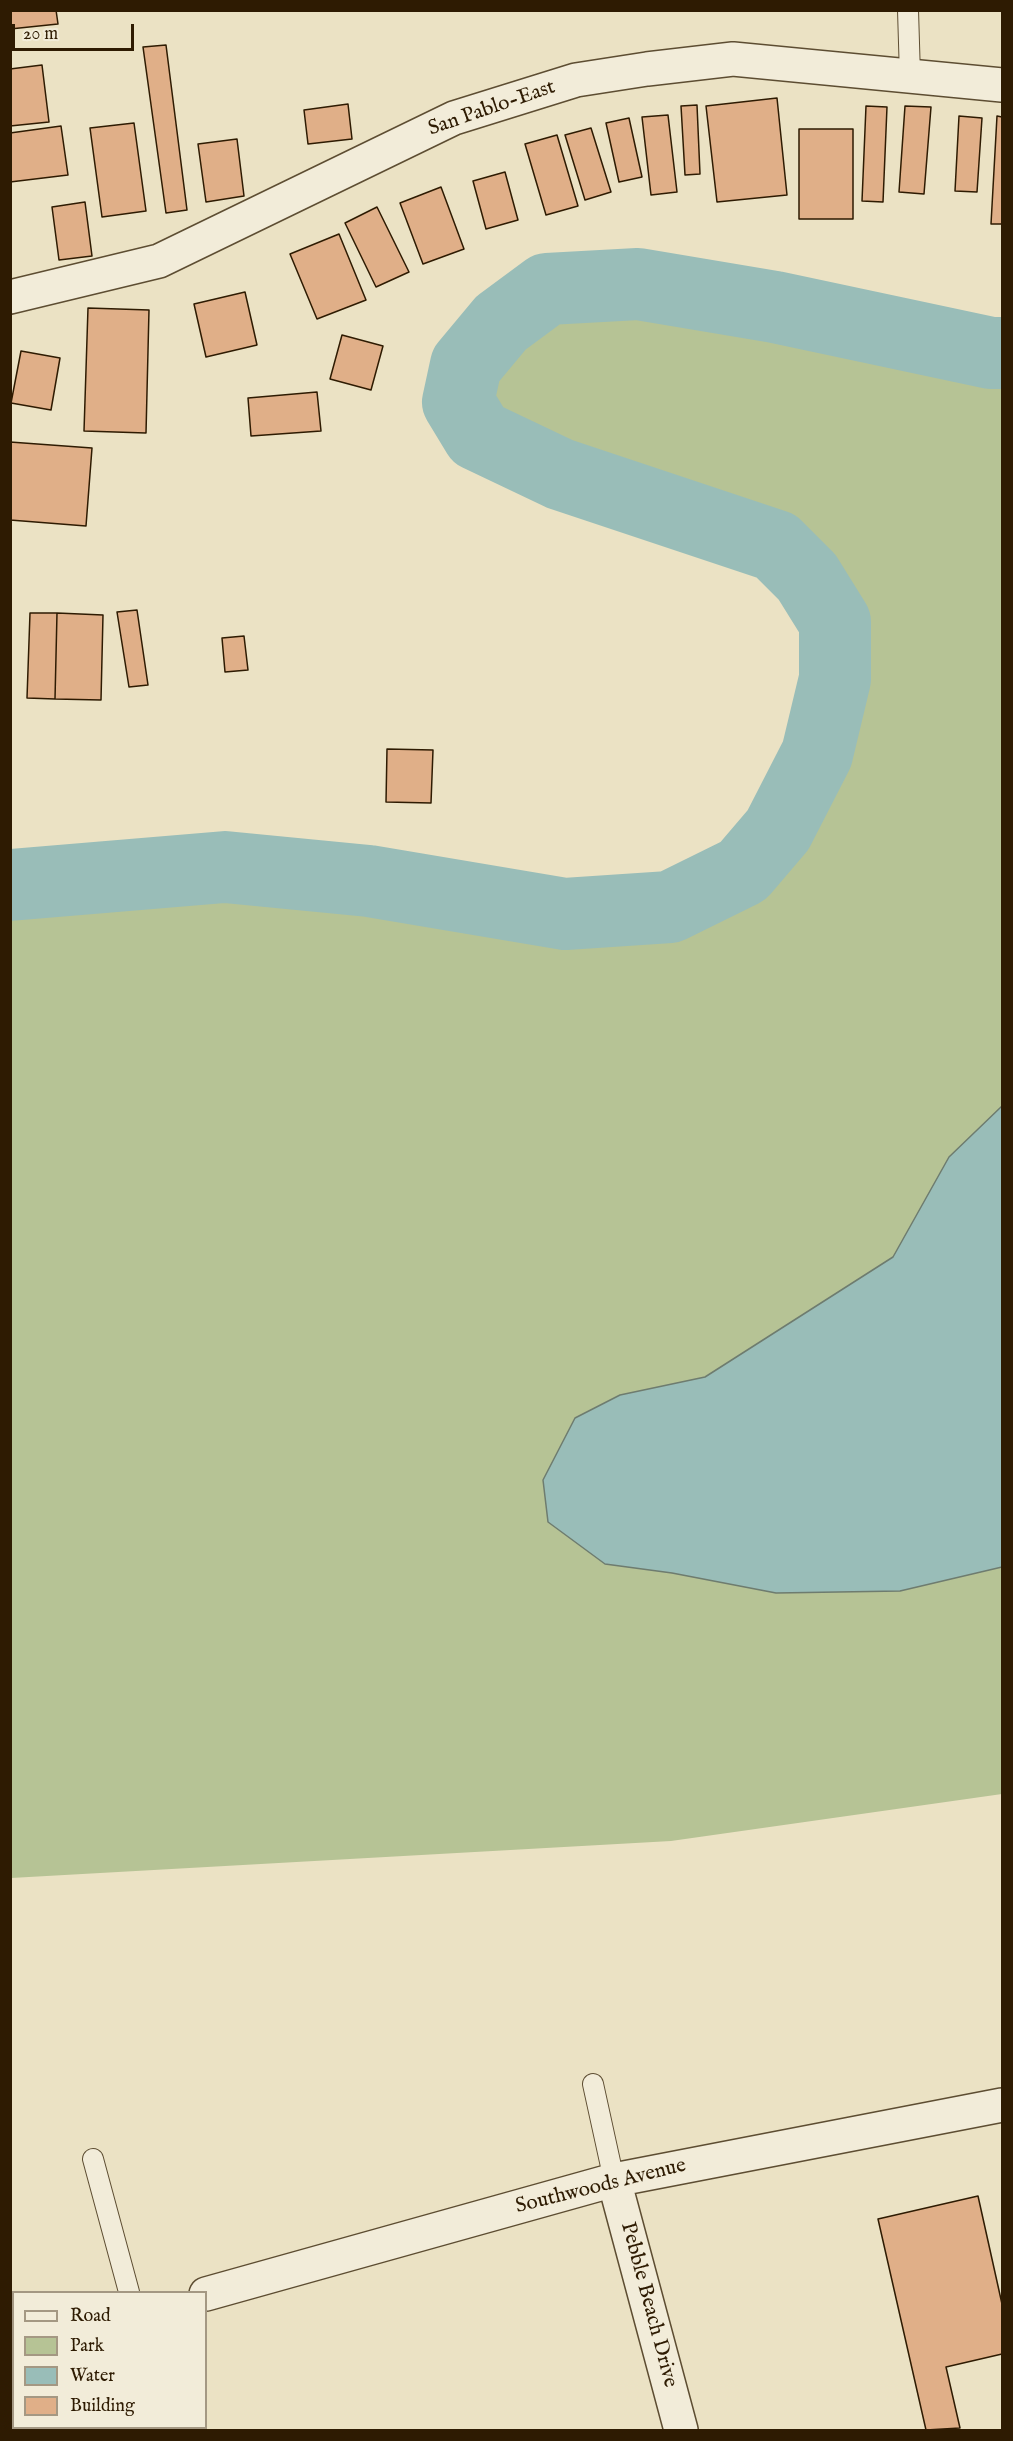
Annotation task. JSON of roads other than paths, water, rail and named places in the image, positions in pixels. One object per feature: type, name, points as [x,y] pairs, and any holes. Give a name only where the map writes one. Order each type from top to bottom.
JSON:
[{"type":"street","name":"San Pablo-East","points":[[10,297],[159,261],[454,118],[576,80],[733,59],[1002,85]]},
{"type":"street","name":"Southwoods Avenue","points":[[207,2294],[614,2180],[1002,2105]]},
{"type":"street","name":"Pebble Beach Drive","points":[[614,2180],[681,2430]]},
{"type":"lane","points":[[908,10],[910,76]]},
{"type":"lane","points":[[593,2084],[614,2180]]},
{"type":"lane","points":[[93,2159],[129,2291]]},
{"type":"water","points":[[1002,1106],[1002,1567],[900,1591],[776,1593],[672,1573],[605,1564],[548,1522],[543,1480],[575,1418],[620,1395],[705,1377],[893,1257],[949,1157]]},
{"type":"waterway","points":[[10,885],[225,867],[369,881],[565,914],[670,907],[743,871],[778,830],[817,754],[835,679],[835,622],[807,577],[776,546],[560,474],[478,435],[458,402],[466,365],[501,323],[547,289],[638,284],[775,307],[991,353],[1002,353]]}]
